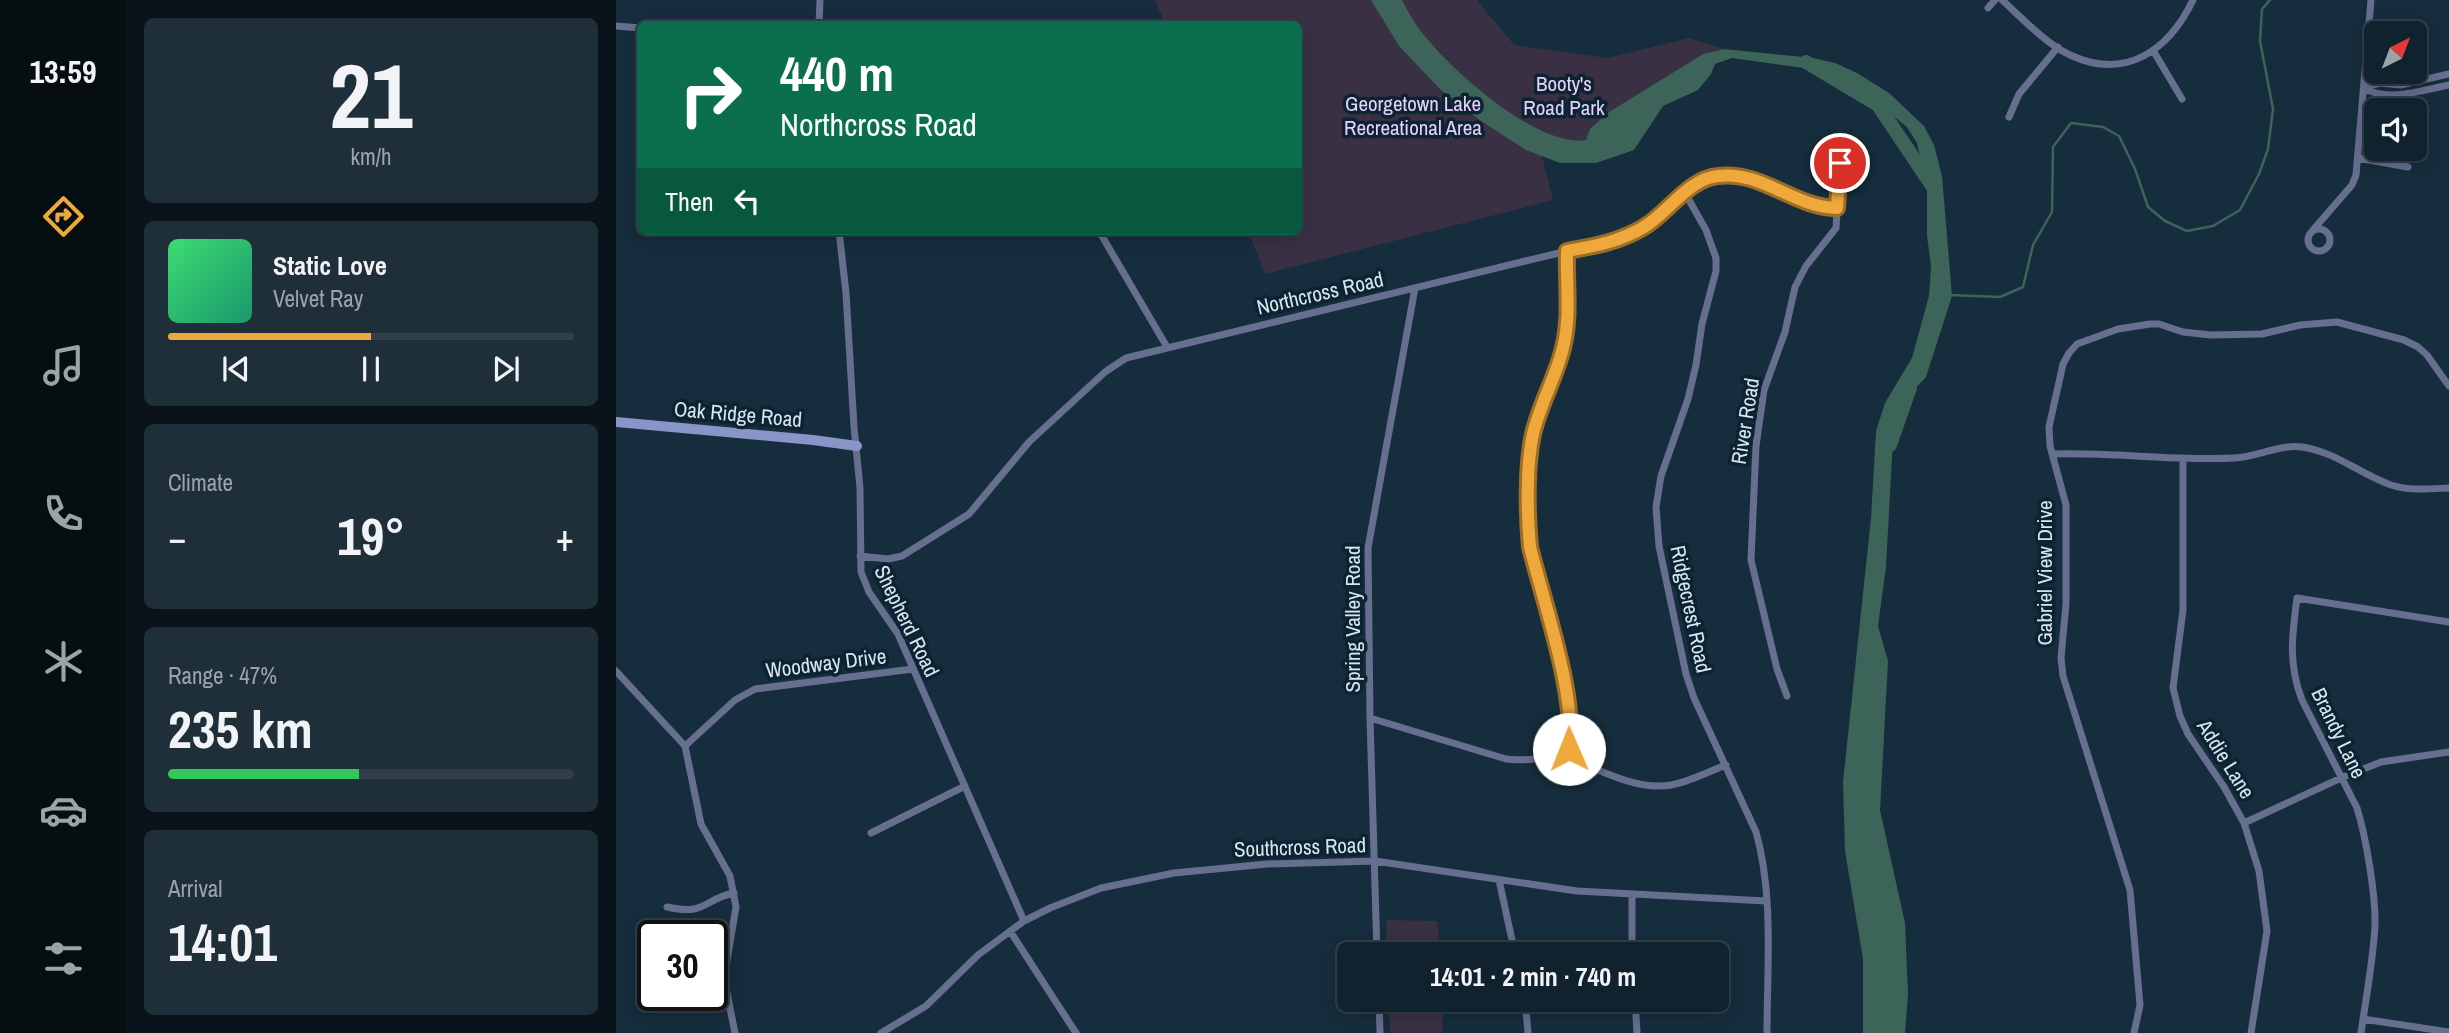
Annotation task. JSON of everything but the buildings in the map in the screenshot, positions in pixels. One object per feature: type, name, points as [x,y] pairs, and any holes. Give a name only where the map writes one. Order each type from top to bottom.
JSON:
[{"type":"street","points":[[819,21],[820,0]]},
{"type":"street","points":[[1988,8],[1994,0]]},
{"type":"street","points":[[2002,0],[2057,47],[2084,60],[2099,63],[2128,61],[2154,52],[2176,30],[2193,0]]},
{"type":"street","points":[[2313,230],[2352,185],[2358,158],[2371,0]]},
{"type":"street","points":[[616,26],[637,28]]},
{"type":"street","points":[[2010,117],[2019,94],[2057,47]]},
{"type":"street","points":[[2154,52],[2182,99]]},
{"type":"street","points":[[2364,88],[2381,83],[2401,85],[2449,74]]},
{"type":"street","points":[[2364,88],[2376,95],[2396,95],[2449,85]]},
{"type":"street","points":[[2358,158],[2408,167]]},
{"type":"street","name":"River Road","points":[[1787,696],[1776,669],[1751,560],[1756,446],[1764,390],[1785,332],[1795,287],[1800,275],[1836,228],[1840,163]]},
{"type":"street","name":"Northcross Road","points":[[860,556],[888,559],[902,556],[969,514],[1023,449],[1105,372],[1126,358],[1567,251],[1611,243],[1646,226],[1685,193],[1708,178],[1721,175],[1745,177],[1808,203],[1837,208]]},
{"type":"street","name":"Ridgecrest Road","points":[[1685,193],[1711,240],[1716,271],[1702,324],[1689,399],[1657,492],[1656,520],[1686,674],[1694,698],[1756,832],[1762,852],[1766,901],[1767,1033]]},
{"type":"street","name":"Shepherd Road","points":[[839,235],[860,488],[860,556],[864,582],[891,622],[1024,921]]},
{"type":"street","points":[[1101,235],[1167,347]]},
{"type":"street","points":[[1567,251],[1566,334],[1530,452],[1529,531],[1530,547],[1562,675],[1570,741],[1567,760]]},
{"type":"street","name":"Spring Valley Road","points":[[1377,942],[1368,548],[1415,288]]},
{"type":"street","name":"Gabriel View Drive","points":[[2134,1033],[2140,1005],[2130,890],[2063,676],[2061,658],[2066,609],[2066,505],[2048,438],[2052,404],[2066,358],[2077,344],[2118,329],[2150,324],[2207,335],[2262,334],[2300,325],[2337,322],[2404,340],[2418,347],[2449,386]]},
{"type":"street","name":"Oak Ridge Road","points":[[616,422],[857,446]]},
{"type":"street","points":[[2052,454],[2115,453],[2183,458],[2238,458],[2275,449],[2300,447],[2340,459],[2389,484],[2409,489],[2449,488]]},
{"type":"street","name":"Addie Lane","points":[[2183,458],[2183,610],[2173,688],[2188,734],[2244,822],[2259,871],[2267,931],[2251,1033]]},
{"type":"street","name":"Brandy Lane","points":[[2361,1033],[2375,923],[2373,897],[2357,808],[2296,684],[2292,667],[2292,645],[2297,598],[2449,622]]},
{"type":"street","name":"Woodway Drive","points":[[685,746],[736,700],[755,690],[913,669]]},
{"type":"street","points":[[616,671],[685,746],[700,822],[724,864],[734,893],[735,919],[724,978],[735,1033]]},
{"type":"street","points":[[1370,718],[1506,759],[1567,760],[1641,784],[1675,784],[1726,765]]},
{"type":"street","points":[[2244,822],[2381,762],[2449,752]]},
{"type":"street","points":[[871,833],[965,786]]},
{"type":"street","name":"Southcross Road","points":[[881,1033],[926,1006],[978,955],[1024,921],[1062,902],[1101,888],[1174,873],[1267,864],[1374,862],[1577,891],[1766,901]]},
{"type":"street","points":[[1499,880],[1512,942]]},
{"type":"street","points":[[667,907],[686,911],[699,909],[720,897],[734,893]]},
{"type":"street","points":[[1632,895],[1632,942]]},
{"type":"street","points":[[1010,931],[1076,1033]]},
{"type":"street","points":[[1379,1012],[1380,1033]]},
{"type":"street","points":[[1526,1012],[1528,1033]]},
{"type":"street","points":[[1636,1012],[1637,1033]]},
{"type":"street","points":[[2363,1019],[2449,1032]]},
{"type":"green space","name":"Georgetown Lake Recreational Area","points":[[1155,0],[1477,0],[1514,45],[1608,58],[1689,38],[1724,49],[1703,54],[1609,112],[1586,140],[1566,140],[1535,128],[1553,200],[1265,274],[1250,235],[1302,235],[1302,21],[1164,21]]},
{"type":"green space","points":[[1386,920],[1437,921],[1440,942],[1387,942]]},
{"type":"green space","points":[[1389,1012],[1443,1012],[1442,1033],[1390,1033]]},
{"type":"shaded area","points":[[1371,0],[1402,0],[1414,21],[1442,56],[1479,90],[1524,121],[1546,133],[1567,139],[1586,140],[1590,129],[1609,112],[1703,54],[1724,49],[1813,58],[1835,63],[1857,73],[1889,93],[1924,126],[1934,145],[1942,176],[1952,296],[1926,377],[1897,415],[1886,567],[1878,626],[1888,661],[1880,810],[1905,923],[1908,994],[1905,1033],[1863,1033],[1863,959],[1845,851],[1843,782],[1871,518],[1876,431],[1885,403],[1912,358],[1929,296],[1931,266],[1927,236],[1927,189],[1917,143],[1907,127],[1863,91],[1831,73],[1732,58],[1715,64],[1711,74],[1698,90],[1663,106],[1634,150],[1596,163],[1560,163],[1526,150],[1481,121],[1440,89],[1399,46]]},
{"type":"waterway","points":[[1950,295],[2000,297],[2023,287],[2033,245],[2052,212],[2053,147],[2071,123],[2103,127],[2119,136],[2135,169],[2148,207],[2165,221],[2187,231],[2213,226],[2240,210],[2259,174],[2268,149],[2273,109],[2260,41],[2262,9],[2270,0]]},
{"type":"waterway","points":[[1806,62],[1878,105],[1935,190]]},
{"type":"waterway","points":[[1890,445],[1910,388]]},
{"type":"route","points":[[1569,749],[1562,675],[1530,547],[1529,531],[1530,452],[1566,334],[1567,251],[1611,243],[1626,237],[1665,212],[1697,184],[1721,175],[1745,177],[1808,203],[1837,208],[1840,163]]},
{"type":"park label","name":"Booty's Road Park","points":[[1564,95]]}]
